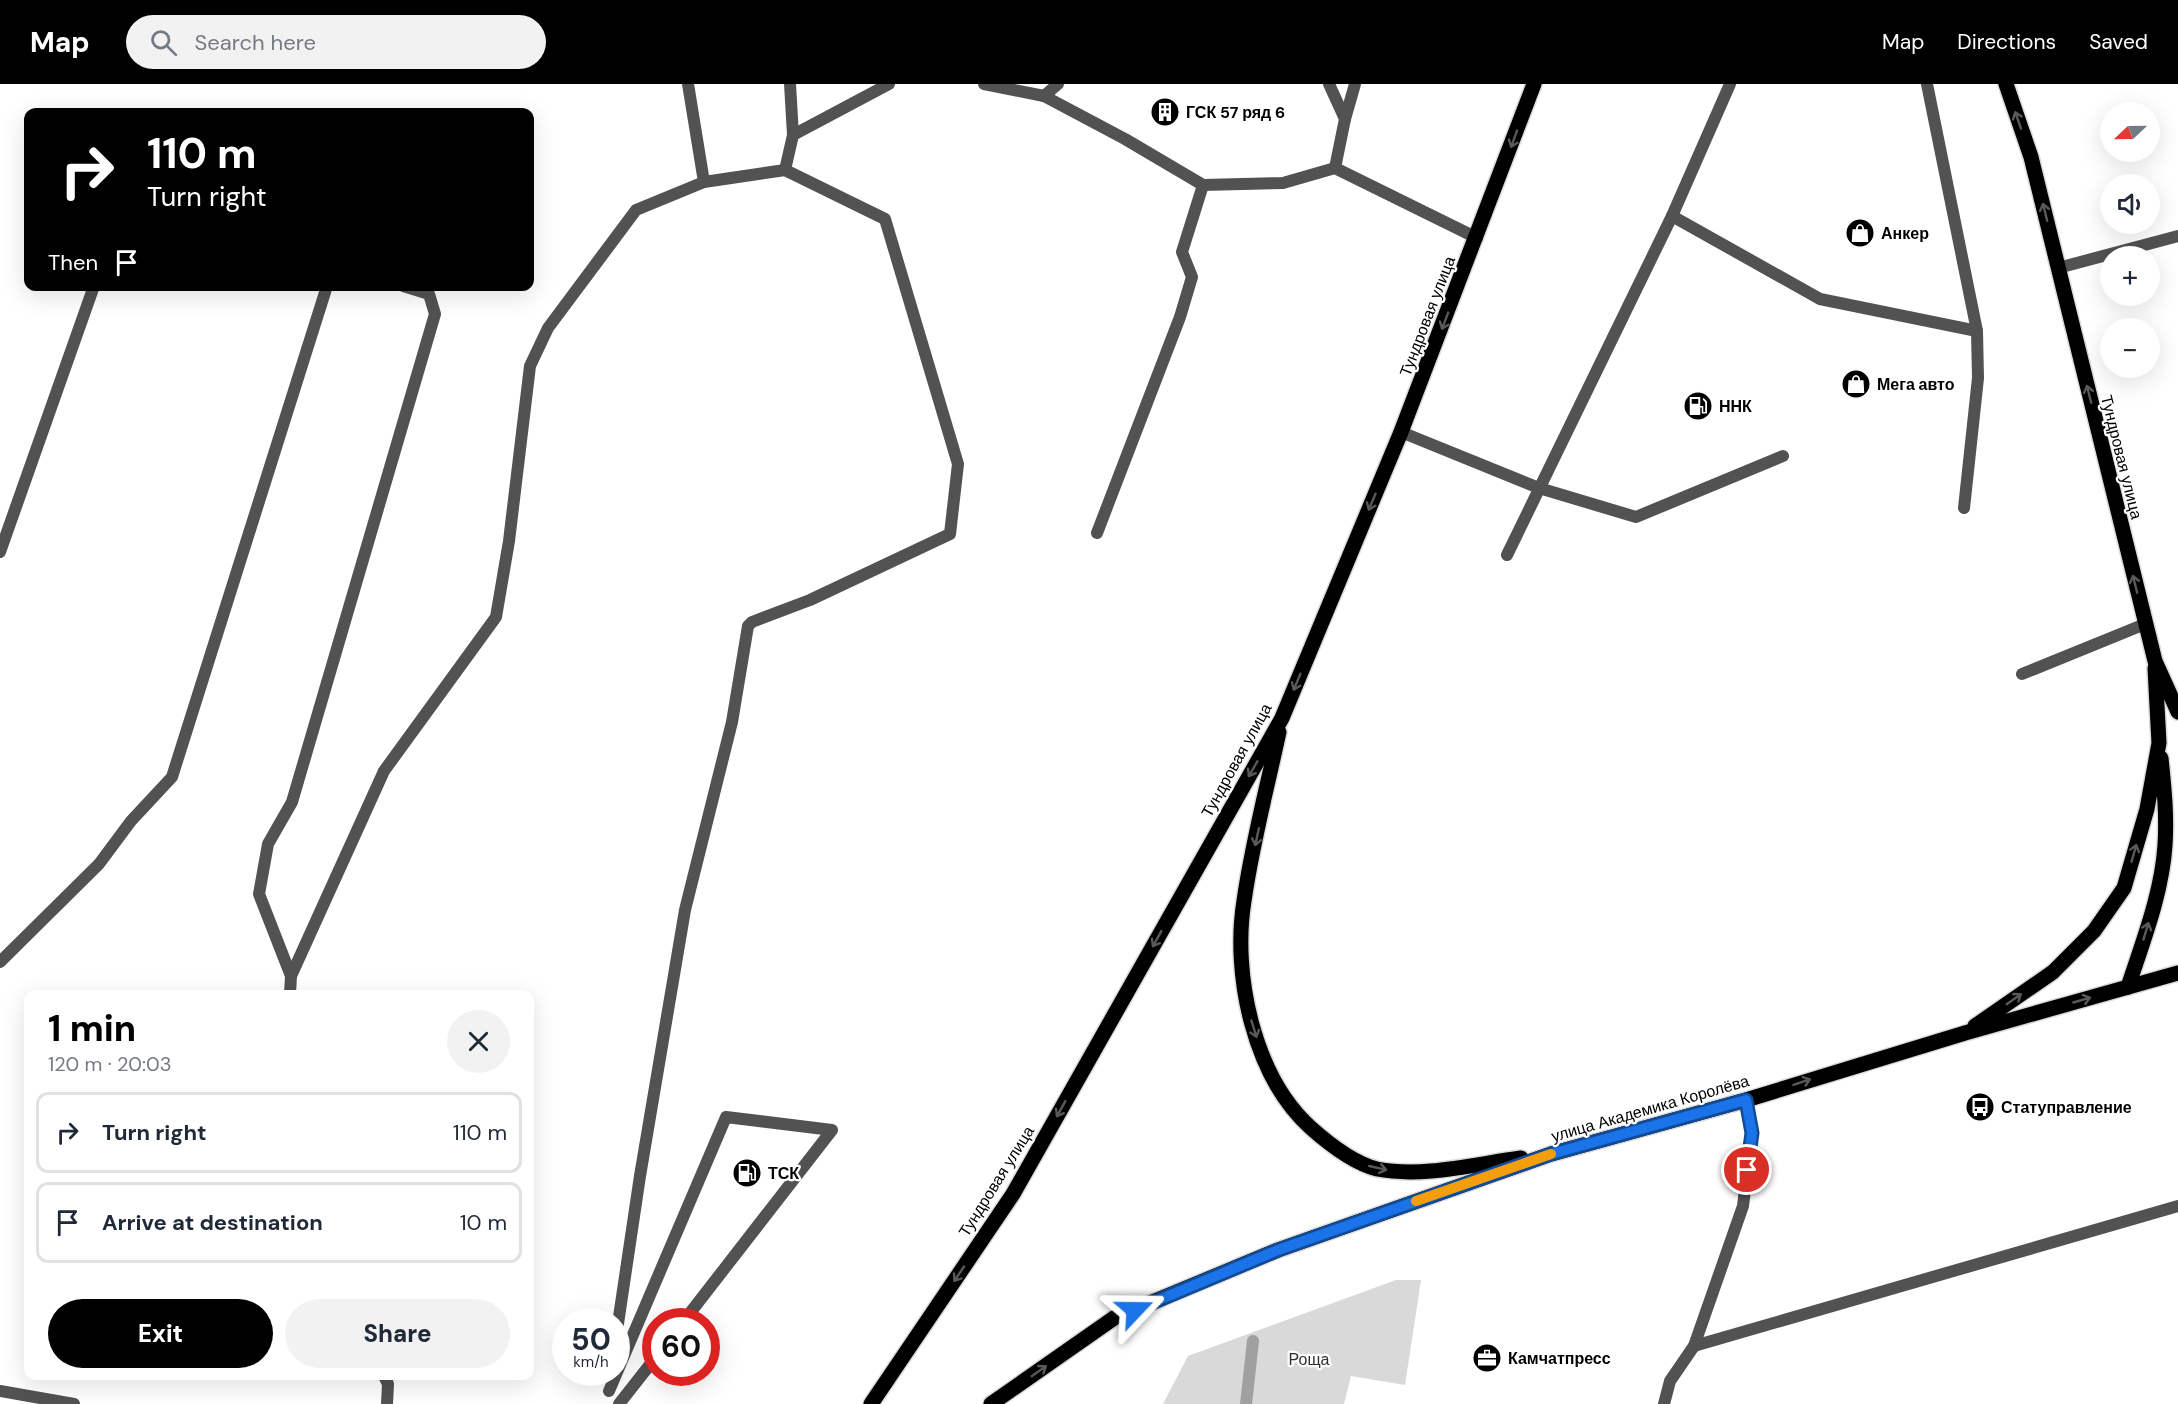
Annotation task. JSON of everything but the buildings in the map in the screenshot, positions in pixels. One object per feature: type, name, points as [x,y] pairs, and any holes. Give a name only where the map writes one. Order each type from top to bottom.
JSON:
[{"type":"main road","name":"Тундровая улица","points":[[872,1404],[1013,1194],[1282,718],[1401,432],[1534,84]]},
{"type":"main road","name":"Тундровая улица","points":[[1965,1033],[2053,972],[2094,931],[2124,888],[2147,809],[2159,743],[2154,661],[2031,157],[2006,84]]},
{"type":"main road","name":"Тундровая улица","points":[[2154,661],[2178,712]]},
{"type":"main road","points":[[1282,718],[1243,903],[1242,957],[1249,1012],[1262,1054],[1277,1089],[1300,1118],[1323,1139],[1349,1156],[1374,1168],[1406,1173],[1551,1154]]},
{"type":"main road","points":[[2128,987],[2158,893],[2165,847],[2166,801],[2159,743]]},
{"type":"main road","name":"улица Академика Королёва","points":[[991,1404],[1114,1318],[1278,1250],[1551,1154],[1746,1100],[1965,1033],[2178,974]]},
{"type":"street","points":[[688,84],[704,182]]},
{"type":"street","points":[[785,170],[793,135],[790,84]]},
{"type":"street","points":[[793,135],[889,84]]},
{"type":"street","points":[[984,84],[1044,96],[1125,139],[1203,185],[1283,183],[1335,168],[1477,238]]},
{"type":"street","points":[[1044,96],[1058,84]]},
{"type":"street","points":[[1329,84],[1345,119]]},
{"type":"street","points":[[1335,168],[1355,84]]},
{"type":"street","points":[[1507,555],[1672,216],[1730,84]]},
{"type":"street","points":[[1927,84],[1977,331],[1978,378],[1964,508]]},
{"type":"street","points":[[290,990],[291,976],[384,771],[496,617],[510,541],[530,366],[548,327],[636,210],[704,182],[785,170],[885,219],[958,464],[950,534],[810,600],[752,622],[748,626],[732,722],[685,910],[620,1308]]},
{"type":"street","points":[[1097,533],[1180,318],[1192,277],[1182,252],[1203,185]]},
{"type":"street","points":[[1672,216],[1820,299],[1977,331]]},
{"type":"street","points":[[2058,268],[2178,236]]},
{"type":"street","points":[[0,552],[92,291]]},
{"type":"street","points":[[0,962],[99,864],[131,821],[172,777],[325,291]]},
{"type":"street","points":[[291,976],[259,894],[268,844],[292,802],[435,314],[429,294],[419,291]]},
{"type":"street","points":[[1401,432],[1539,488],[1636,517],[1783,456]]},
{"type":"street","points":[[2022,674],[2145,624]]},
{"type":"street","points":[[1665,1404],[1670,1381],[1694,1346],[1743,1206],[1752,1133],[1746,1100]]},
{"type":"street","points":[[646,1308],[726,1117],[832,1130],[694,1308]]},
{"type":"street","points":[[1694,1346],[2178,1206]]},
{"type":"street","points":[[608,1398],[642,1317]]},
{"type":"street","points":[[619,1404],[642,1375]]},
{"type":"street","points":[[386,1380],[388,1384],[387,1404]]},
{"type":"street","points":[[0,1391],[71,1404]]},
{"type":"green space","name":"Роща","points":[[1396,1280],[1421,1280],[1405,1385],[1351,1376],[1344,1404],[1163,1404],[1188,1356]]},
{"type":"waterway","points":[[1246,1404],[1253,1341]]},
{"type":"slow traffic","points":[[1416,1201],[1551,1154]]},
{"type":"place","name":"ГСК 57 ряд 6","points":[[1165,112]]},
{"type":"place","name":"Анкер","points":[[1860,233]]},
{"type":"place","name":"Мега авто","points":[[1856,384]]},
{"type":"place","name":"ННК","points":[[1698,406]]},
{"type":"place","name":"Статуправление","points":[[1980,1107]]},
{"type":"place","name":"ТСК","points":[[747,1173]]},
{"type":"place","name":"Камчатпресс","points":[[1487,1358]]},
{"type":"route","points":[[1135,1310],[1278,1250],[1551,1154],[1746,1100],[1752,1133],[1747,1170]]}]
